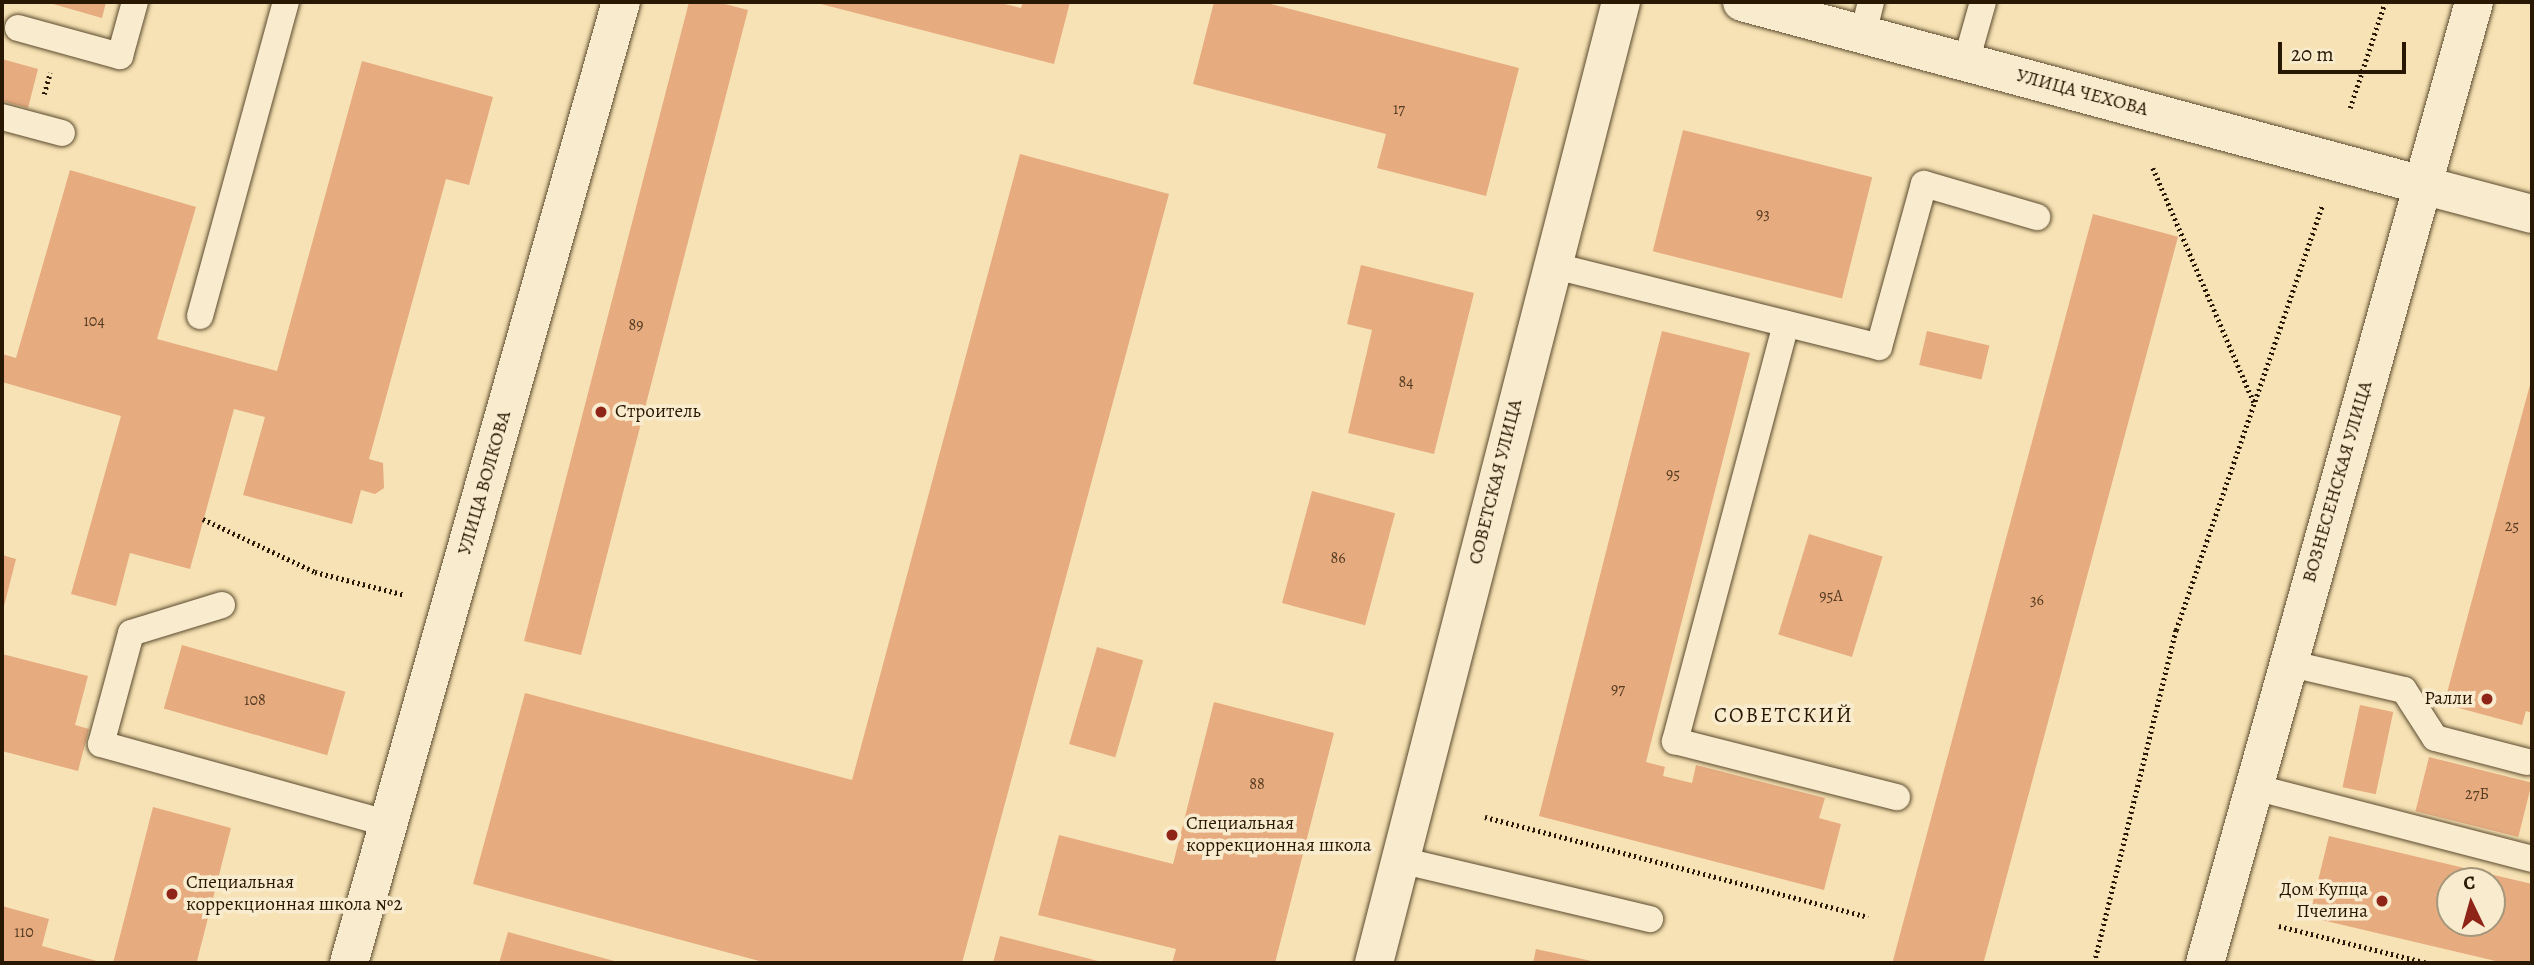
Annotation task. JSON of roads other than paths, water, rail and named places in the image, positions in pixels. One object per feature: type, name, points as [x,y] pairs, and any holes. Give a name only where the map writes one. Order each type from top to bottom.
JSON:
[{"type":"street","name":"УЛИЦА ВОЛКОВА","points":[[349,963],[621,2]]},
{"type":"street","name":"СОВЕТСКАЯ УЛИЦА","points":[[1374,963],[1551,265],[1621,2]]},
{"type":"street","name":"УЛИЦА ЧЕХОВА","points":[[1742,2],[1867,18],[1966,62],[2532,214]]},
{"type":"street","name":"ВОЗНЕСЕНСКАЯ УЛИЦА","points":[[2206,963],[2287,663],[2474,2]]},
{"type":"lane","points":[[18,28],[120,56],[135,2]]},
{"type":"lane","points":[[200,316],[286,2]]},
{"type":"lane","points":[[1966,62],[1983,2]]},
{"type":"lane","points":[[2,117],[62,132]]},
{"type":"lane","points":[[1551,265],[1879,347],[1924,184],[2037,217]]},
{"type":"lane","points":[[1786,324],[1675,741],[1897,797]]},
{"type":"lane","points":[[222,605],[131,633],[101,744],[389,824]]},
{"type":"lane","points":[[2287,663],[2404,690],[2435,738],[2527,762]]},
{"type":"lane","points":[[2254,787],[2532,859]]},
{"type":"lane","points":[[1400,860],[1650,919]]},
{"type":"place","name":"Строитель","points":[[601,412]]},
{"type":"place","name":"Ралли","points":[[2487,699]]},
{"type":"place","name":"Специальная коррекционная школа","points":[[1172,835]]},
{"type":"place","name":"Специальная коррекционная школа №2","points":[[172,894]]},
{"type":"place","name":"Дом Купца Пчелина","points":[[2382,901]]},
{"type":"district","name":"СОВЕТСКИЙ","points":[[1784,715]]}]
